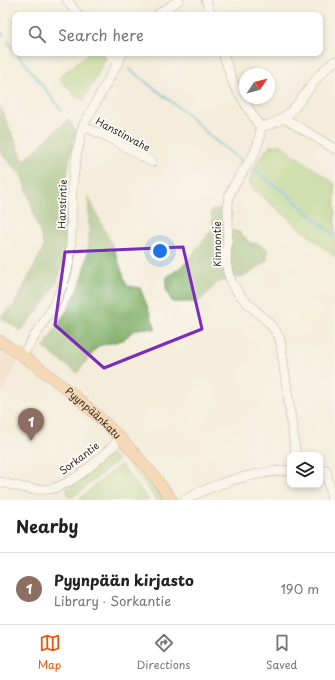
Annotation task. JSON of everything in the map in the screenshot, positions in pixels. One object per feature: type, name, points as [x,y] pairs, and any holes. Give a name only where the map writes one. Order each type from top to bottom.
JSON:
[{"type":"main road","name":"Pyynpäänkatu","points":[[0,341],[51,376],[84,402],[121,438],[172,500]]},
{"type":"street","points":[[67,0],[76,12]]},
{"type":"street","points":[[162,12],[179,0]]},
{"type":"street","points":[[206,0],[210,12]]},
{"type":"street","points":[[112,56],[117,61]]},
{"type":"street","name":"Hanstintie","points":[[22,356],[57,297],[66,274],[72,236],[72,192],[83,126],[121,56]]},
{"type":"street","points":[[224,56],[234,85],[260,128],[272,125],[284,118],[335,61]]},
{"type":"street","points":[[284,118],[335,149]]},
{"type":"street","name":"Hanstinvahe","points":[[83,126],[112,139],[152,162]]},
{"type":"street","name":"Kinnontie","points":[[260,128],[260,142],[230,193],[228,205],[226,255],[229,277],[232,285],[250,307],[272,325],[280,339],[296,452]]},
{"type":"street","name":"Sorkantie","points":[[0,482],[17,487],[36,489],[49,489],[60,486],[93,463],[121,438]]},
{"type":"street","points":[[185,500],[223,482],[244,476],[287,470]]},
{"type":"street","points":[[327,471],[332,500]]},
{"type":"highlighted area","points":[[183,247],[202,329],[104,368],[55,325],[65,252]]},
{"type":"shaded area","points":[[0,348],[19,361],[0,397]]},
{"type":"green space","points":[[85,56],[106,57],[84,100],[77,98],[59,77]]},
{"type":"green space","points":[[0,106],[24,161],[68,119],[76,131],[67,176],[66,234],[64,255],[59,276],[52,291],[21,331],[0,317],[15,304],[44,247],[23,177],[0,152]]},
{"type":"green space","points":[[281,145],[335,184],[335,257],[252,188],[249,181],[259,159],[270,146]]},
{"type":"green space","points":[[88,196],[114,249],[127,286],[140,288],[156,329],[142,328],[133,331],[123,340],[98,346],[77,373],[44,348],[72,302],[84,272],[89,244]]},
{"type":"green space","points":[[221,208],[226,228],[241,233],[250,243],[259,244],[268,250],[267,260],[248,275],[218,282],[199,302],[172,302],[166,288],[167,277],[185,264],[213,228],[211,211]]},
{"type":"green space","points":[[118,451],[130,457],[164,500],[157,500]]},
{"type":"green space","points":[[111,454],[117,459],[116,462],[73,497],[68,496],[67,489]]},
{"type":"green space","points":[[121,465],[149,500],[78,500],[119,466]]},
{"type":"waterway","points":[[0,31],[3,35]]},
{"type":"waterway","points":[[8,42],[12,47]]},
{"type":"waterway","points":[[19,56],[62,111]]},
{"type":"waterway","points":[[129,69],[186,113],[211,137],[242,161]]},
{"type":"waterway","points":[[253,169],[288,195],[335,236]]},
{"type":"place","name":"Pyynpään kirjasto","points":[[31,441]]}]
